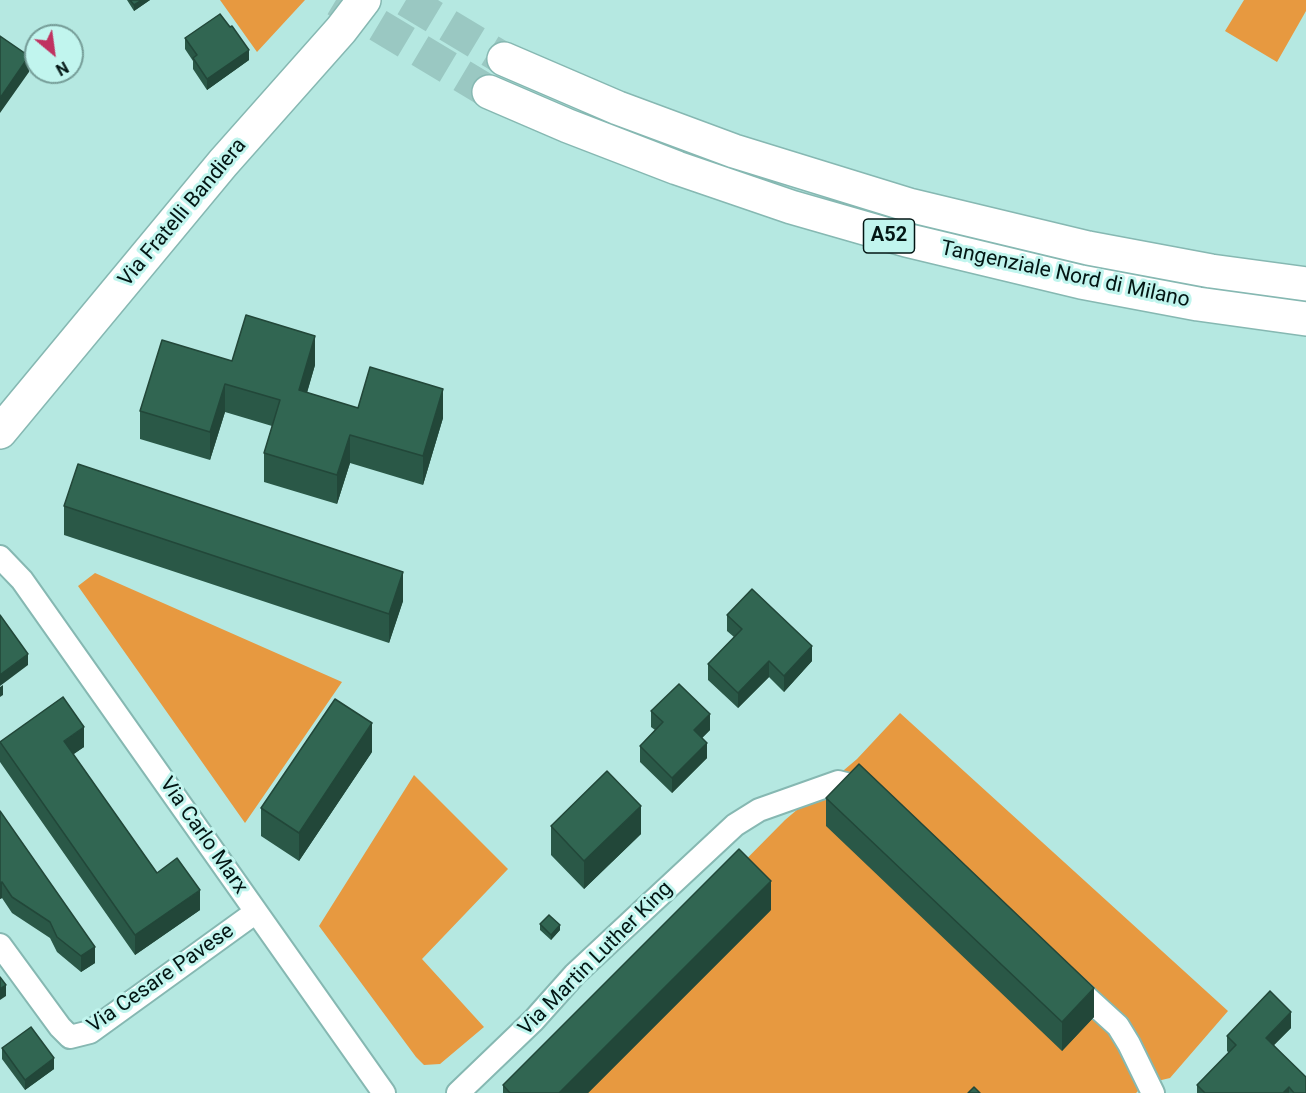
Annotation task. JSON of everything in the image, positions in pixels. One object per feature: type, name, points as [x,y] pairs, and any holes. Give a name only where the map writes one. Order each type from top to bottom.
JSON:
[{"type":"main road","name":"Via Fratelli Bandiera","points":[[5,422],[353,5]]},
{"type":"main road","name":"Tangenziale Nord di Milano","points":[[504,59],[599,100],[685,133],[791,170],[909,205],[1088,248],[1210,271],[1306,284]]},
{"type":"main road","name":"Tangenziale Nord di Milano","points":[[489,92],[568,126],[677,168],[791,207],[895,237],[976,259],[1081,282],[1198,304],[1306,319]]},
{"type":"street","name":"Via Carlo Marx","points":[[0,538],[8,549],[22,579]]},
{"type":"street","name":"Via Carlo Marx","points":[[0,557],[22,579],[384,1093]]},
{"type":"street","name":"Via Martin Luther King","points":[[458,1093],[534,1020],[575,974],[735,825],[759,810],[838,782],[858,787],[884,811]]},
{"type":"street","name":"Via Cesare Pavese","points":[[0,945],[60,1027],[70,1037],[90,1032],[256,912]]},
{"type":"street","points":[[1058,971],[1118,1026],[1153,1093]]},
{"type":"shaded area","points":[[220,0],[305,0],[257,52]]},
{"type":"shaded area","points":[[1244,0],[1306,0],[1306,11],[1277,62],[1225,31]]},
{"type":"shaded area","points":[[95,573],[342,682],[245,823],[78,586]]},
{"type":"shaded area","points":[[900,713],[1228,1011],[1170,1078],[1145,1084],[1136,1093],[515,1093],[785,820],[857,759]]},
{"type":"shaded area","points":[[414,775],[508,869],[422,959],[484,1027],[440,1064],[424,1065],[319,926]]},
{"type":"building","points":[[130,0],[142,0],[134,5]]},
{"type":"building","points":[[220,14],[230,27],[232,26],[249,50],[207,79],[193,58],[197,55],[185,38]]},
{"type":"building","points":[[0,36],[24,53],[24,63],[0,98]]},
{"type":"building","points":[[246,315],[315,336],[299,390],[358,408],[370,367],[443,389],[423,456],[350,435],[337,475],[264,453],[280,400],[225,384],[210,432],[140,411],[162,340],[232,361]]},
{"type":"building","points":[[78,464],[403,572],[389,614],[64,506]]},
{"type":"building","points":[[752,589],[812,646],[784,676],[769,661],[738,693],[708,664],[742,629],[727,615]]},
{"type":"building","points":[[0,615],[28,654],[0,675]]},
{"type":"building","points":[[679,684],[710,714],[694,730],[707,743],[672,778],[640,746],[663,722],[651,711]]},
{"type":"building","points":[[63,697],[84,727],[64,741],[157,873],[177,858],[200,890],[135,935],[0,742]]},
{"type":"building","points":[[335,699],[372,723],[299,833],[261,808]]},
{"type":"building","points":[[859,764],[1094,988],[1062,1022],[826,798]]},
{"type":"building","points":[[607,771],[641,806],[584,861],[551,826]]},
{"type":"building","points":[[0,811],[95,947],[81,956],[57,937],[50,922],[12,897],[2,882],[0,883]]},
{"type":"building","points":[[739,849],[771,881],[559,1093],[510,1093],[503,1085]]},
{"type":"building","points":[[549,915],[560,925],[551,935],[540,924]]},
{"type":"building","points":[[0,977],[6,985],[0,989]]},
{"type":"building","points":[[1270,991],[1291,1012],[1266,1038],[1306,1077],[1306,1093],[1294,1093],[1289,1087],[1283,1093],[1205,1093],[1197,1085],[1236,1045],[1227,1036]]},
{"type":"building","points":[[31,1027],[54,1058],[25,1080],[2,1048]]},
{"type":"building","points":[[974,1087],[980,1093],[968,1093]]},
{"type":"tunnel","points":[[336,0],[489,92]]},
{"type":"tunnel","points":[[406,0],[504,59]]}]
